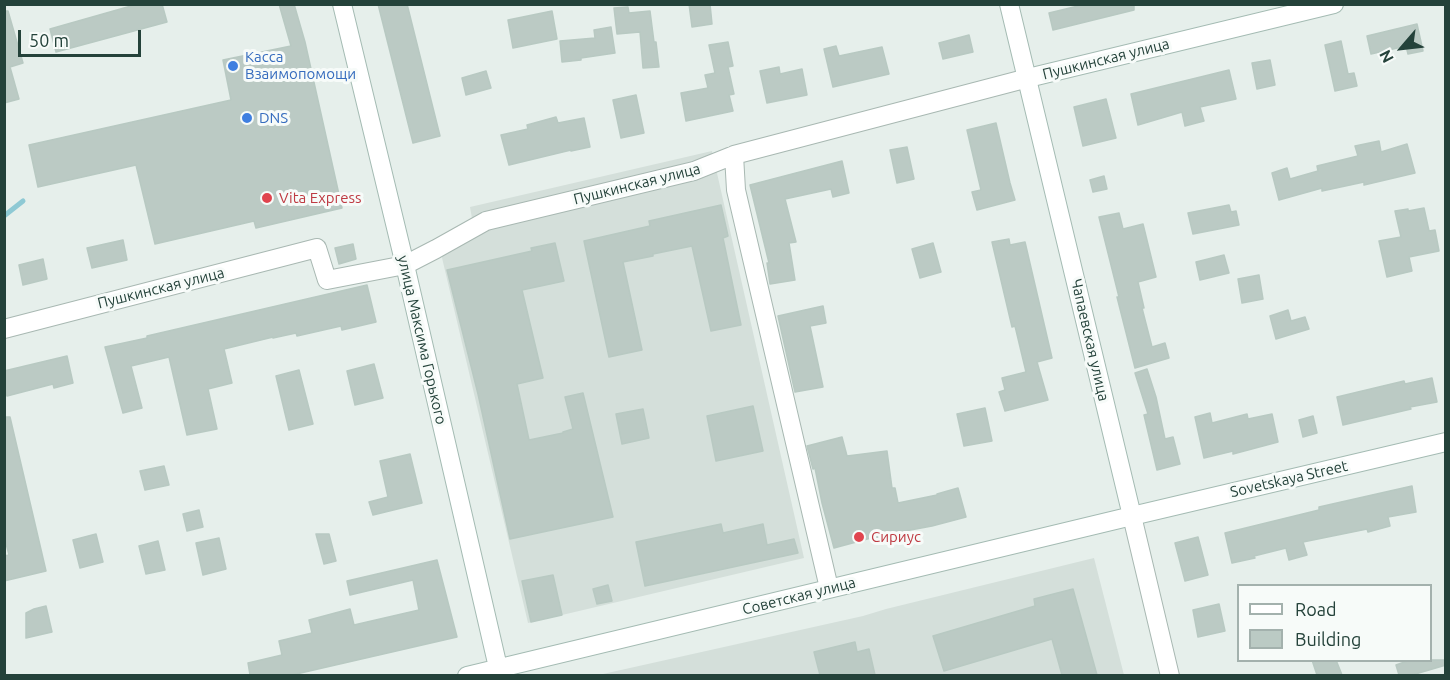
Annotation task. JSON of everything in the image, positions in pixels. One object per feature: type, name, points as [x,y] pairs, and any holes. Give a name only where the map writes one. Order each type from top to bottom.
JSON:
[{"type":"street","name":"улица Максима Горького","points":[[342,4],[499,672]]},
{"type":"street","name":"Чапаевская улица","points":[[1010,4],[1170,675]]},
{"type":"street","name":"Пушкинская улица","points":[[4,329],[317,248],[327,280],[405,265],[486,221],[694,171],[734,155],[1028,78],[1334,4]]},
{"type":"street","points":[[734,155],[736,190],[829,588]]},
{"type":"street","name":"Sovetskaya Street","points":[[1132,516],[1446,442]]},
{"type":"street","name":"Советская улица","points":[[467,675],[499,672],[829,588],[1132,516]]},
{"type":"shaded area","points":[[712,151],[804,558],[528,623],[439,245],[473,224],[470,207]]},
{"type":"shaded area","points":[[1094,558],[1124,675],[594,676],[863,616]]},
{"type":"building","points":[[138,4],[162,4],[167,22],[56,52],[50,29]]},
{"type":"building","points":[[279,4],[294,4],[305,42],[342,208],[256,228],[254,221],[155,244],[136,165],[38,187],[29,145],[231,100],[223,60],[291,46]]},
{"type":"building","points":[[378,4],[407,4],[440,136],[413,143]]},
{"type":"building","points":[[689,4],[710,4],[712,24],[692,27]]},
{"type":"building","points":[[1077,4],[1134,4],[1134,10],[1053,30],[1049,13],[1078,6]]},
{"type":"building","points":[[628,7],[629,13],[650,11],[659,67],[643,68],[640,32],[617,34],[614,8]]},
{"type":"building","points":[[4,11],[8,11],[23,63],[10,67],[19,99],[4,103]]},
{"type":"building","points":[[552,11],[557,39],[513,48],[508,20]]},
{"type":"building","points":[[1417,24],[1423,51],[1408,54],[1406,46],[1371,54],[1367,36]]},
{"type":"building","points":[[611,27],[615,53],[562,62],[560,41],[595,38],[594,30]]},
{"type":"building","points":[[969,35],[973,52],[943,59],[939,43]]},
{"type":"building","points":[[1341,41],[1348,74],[1354,73],[1357,86],[1335,91],[1325,45]]},
{"type":"building","points":[[728,42],[733,66],[728,67],[734,94],[729,95],[733,111],[686,121],[681,93],[708,88],[705,75],[715,73],[709,45]]},
{"type":"building","points":[[836,46],[839,56],[882,47],[889,74],[833,87],[824,49]]},
{"type":"building","points":[[1270,60],[1275,85],[1257,89],[1252,63]]},
{"type":"building","points":[[779,67],[780,74],[802,69],[807,95],[767,103],[760,71]]},
{"type":"building","points":[[1229,70],[1236,99],[1200,107],[1204,121],[1185,126],[1182,112],[1138,125],[1131,94]]},
{"type":"building","points":[[486,71],[491,88],[466,95],[462,78]]},
{"type":"building","points":[[636,95],[644,133],[621,138],[613,100]]},
{"type":"building","points":[[1106,99],[1116,138],[1083,146],[1074,107]]},
{"type":"building","points":[[556,117],[558,123],[584,118],[590,147],[509,165],[501,135],[528,129],[527,125]]},
{"type":"building","points":[[996,123],[1015,200],[977,210],[972,192],[981,190],[967,130]]},
{"type":"building","points":[[1379,141],[1381,152],[1407,144],[1415,173],[1364,185],[1364,182],[1322,191],[1322,188],[1279,200],[1272,173],[1287,168],[1290,179],[1318,171],[1317,166],[1358,156],[1355,146]]},
{"type":"building","points":[[907,147],[914,179],[897,183],[890,150]]},
{"type":"building","points":[[842,161],[849,193],[833,197],[831,189],[785,199],[796,242],[789,243],[795,280],[770,284],[767,263],[769,263],[750,185]]},
{"type":"building","points":[[1104,176],[1107,189],[1093,192],[1090,180]]},
{"type":"building","points":[[721,205],[728,236],[723,238],[741,325],[711,331],[692,246],[653,254],[653,256],[623,262],[642,350],[609,357],[584,241],[650,226],[649,221]]},
{"type":"building","points":[[1229,205],[1231,212],[1236,211],[1239,225],[1193,234],[1188,213]]},
{"type":"building","points":[[1424,208],[1429,231],[1435,230],[1439,251],[1409,257],[1412,271],[1387,277],[1379,241],[1401,237],[1395,211]]},
{"type":"building","points":[[1119,213],[1123,229],[1143,224],[1156,277],[1138,282],[1144,308],[1142,308],[1152,347],[1165,343],[1169,358],[1135,368],[1099,217]]},
{"type":"building","points":[[1009,239],[1010,245],[1025,242],[1052,358],[1037,362],[1048,400],[1005,411],[999,392],[1005,390],[1002,378],[1026,372],[1015,326],[1012,327],[992,242]]},
{"type":"building","points":[[123,240],[127,260],[92,268],[87,248]]},
{"type":"building","points":[[555,243],[564,281],[522,290],[543,378],[517,384],[529,440],[573,429],[565,397],[583,393],[613,517],[510,539],[478,394],[447,270],[532,251],[531,248]]},
{"type":"building","points":[[933,243],[941,272],[920,278],[912,249]]},
{"type":"building","points":[[353,244],[356,259],[339,264],[335,248]]},
{"type":"building","points":[[1224,255],[1229,273],[1200,280],[1196,262]]},
{"type":"building","points":[[43,259],[47,279],[23,285],[19,265]]},
{"type":"building","points":[[1259,275],[1263,299],[1242,303],[1238,279]]},
{"type":"building","points":[[367,285],[376,322],[342,330],[341,326],[297,336],[296,333],[273,337],[224,349],[232,383],[208,389],[217,429],[187,435],[169,357],[131,366],[142,408],[123,413],[105,347]]},
{"type":"building","points":[[823,306],[826,323],[810,326],[823,387],[795,392],[778,316]]},
{"type":"building","points":[[1288,310],[1291,321],[1305,317],[1309,329],[1276,339],[1270,316]]},
{"type":"building","points":[[67,356],[73,383],[54,388],[53,384],[7,396],[4,371]]},
{"type":"building","points":[[374,364],[383,398],[355,405],[347,371]]},
{"type":"building","points":[[1147,369],[1165,439],[1173,437],[1180,464],[1157,470],[1144,415],[1148,414],[1135,373]]},
{"type":"building","points":[[299,370],[313,424],[289,430],[276,376]]},
{"type":"building","points":[[1432,378],[1437,402],[1343,425],[1337,397],[1404,381],[1405,384]]},
{"type":"building","points":[[753,406],[763,451],[716,461],[707,416]]},
{"type":"building","points":[[985,408],[992,441],[964,446],[957,414]]},
{"type":"building","points":[[643,409],[649,438],[622,444],[616,414]]},
{"type":"building","points":[[1210,413],[1212,423],[1247,414],[1248,419],[1272,414],[1278,442],[1233,454],[1233,451],[1204,458],[1195,417]]},
{"type":"building","points":[[1313,416],[1317,433],[1303,437],[1299,420]]},
{"type":"building","points":[[4,417],[10,417],[46,571],[4,581],[4,556],[9,555],[4,536]]},
{"type":"building","points":[[842,437],[847,456],[887,451],[892,488],[895,488],[898,503],[958,488],[966,517],[834,548],[815,468],[813,469],[807,446]]},
{"type":"building","points":[[410,454],[422,503],[373,515],[369,502],[388,497],[380,461]]},
{"type":"building","points":[[164,466],[169,485],[145,490],[140,471]]},
{"type":"building","points":[[1412,486],[1416,512],[1388,517],[1390,526],[1368,532],[1367,529],[1303,542],[1307,555],[1289,560],[1286,548],[1232,563],[1225,533],[1319,510],[1319,507]]},
{"type":"building","points":[[199,510],[203,527],[187,531],[183,514]]},
{"type":"building","points":[[721,524],[723,533],[763,524],[767,545],[794,539],[798,553],[645,586],[636,542]]},
{"type":"building","points":[[96,534],[103,562],[80,568],[73,540]]},
{"type":"building","points":[[316,534],[329,534],[336,561],[324,564]]},
{"type":"building","points":[[1198,537],[1208,575],[1185,581],[1175,543]]},
{"type":"building","points":[[219,538],[226,569],[203,575],[196,543]]},
{"type":"building","points":[[158,541],[165,570],[146,574],[139,546]]},
{"type":"building","points":[[437,560],[457,637],[292,675],[250,675],[248,663],[282,655],[279,641],[312,633],[309,620],[350,609],[354,625],[419,610],[413,580],[350,595],[347,581]]},
{"type":"building","points":[[553,575],[562,615],[531,622],[522,581]]},
{"type":"building","points":[[608,585],[612,601],[597,604],[593,589]]},
{"type":"building","points":[[1073,589],[1097,675],[1062,675],[1052,639],[944,671],[933,636],[1035,606],[1034,599]]},
{"type":"building","points":[[1219,604],[1225,631],[1198,637],[1193,610]]},
{"type":"building","points":[[46,606],[52,632],[26,638],[26,613]]},
{"type":"building","points":[[855,642],[857,652],[869,649],[875,675],[820,675],[814,652]]},
{"type":"building","points":[[1446,660],[1446,665],[1412,675],[1399,675],[1396,665],[1404,662]]},
{"type":"building","points":[[1313,662],[1337,662],[1342,675],[1317,675]]},
{"type":"waterway","points":[[4,216],[23,201]]},
{"type":"place","name":"Касса Взаимопомощи","points":[[233,66]]},
{"type":"place","name":"DNS","points":[[247,118]]},
{"type":"place","name":"Vita Express","points":[[267,198]]},
{"type":"place","name":"Сириус","points":[[859,537]]}]
